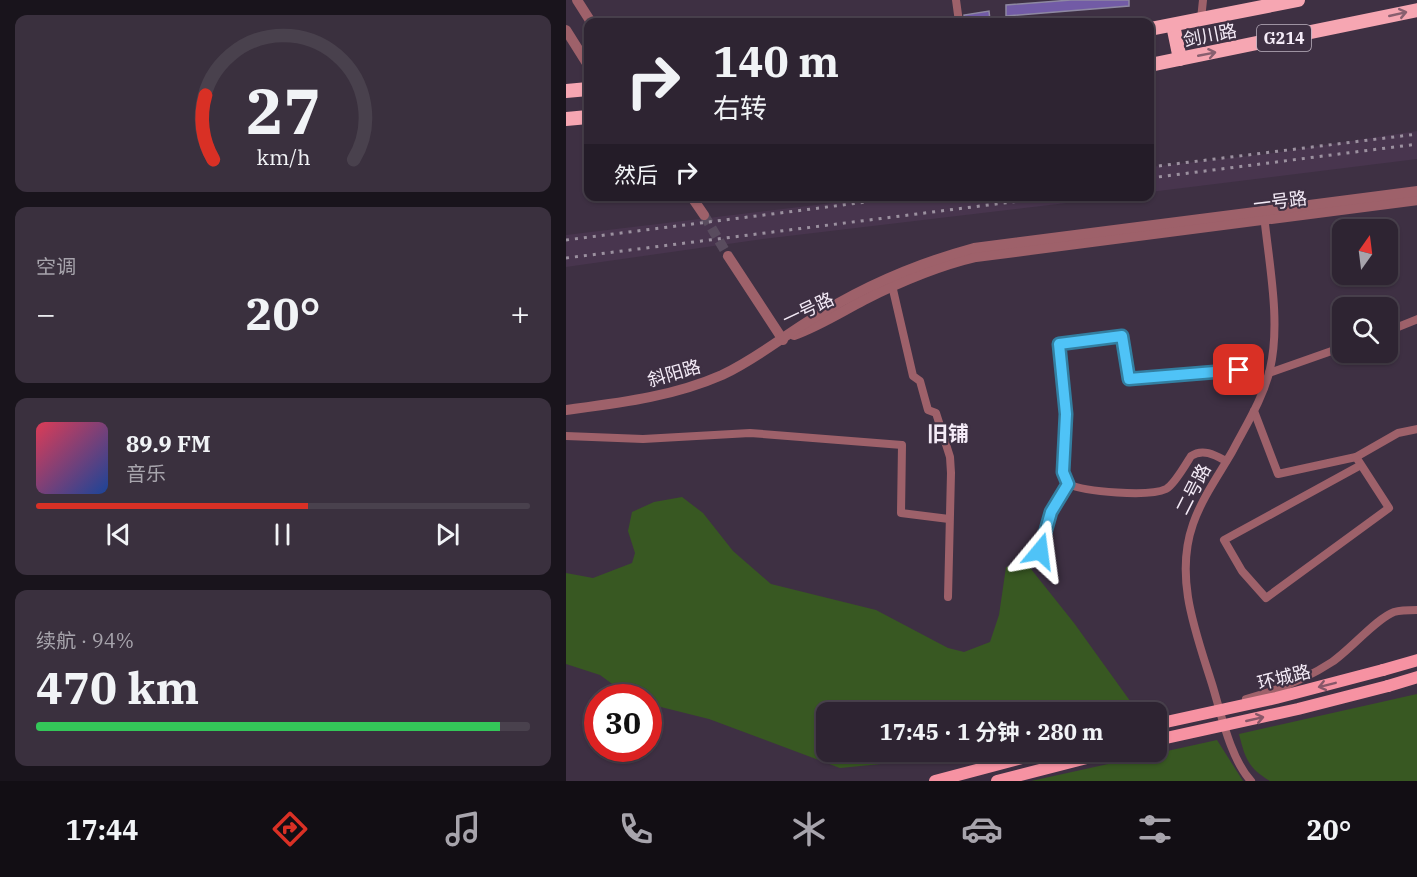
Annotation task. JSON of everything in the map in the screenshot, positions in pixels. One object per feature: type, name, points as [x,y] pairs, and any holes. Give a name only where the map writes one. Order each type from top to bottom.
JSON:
[{"type":"highway","name":"剑川路","points":[[1154,28],[1298,0]]},
{"type":"highway","name":"剑川路","points":[[1154,63],[1418,10]]},
{"type":"highway","points":[[1173,25],[1180,59]]},
{"type":"highway","points":[[566,91],[584,89]]},
{"type":"highway","points":[[566,119],[584,117]]},
{"type":"main road","name":"环城路","points":[[1167,722],[1276,698],[1418,660]]},
{"type":"main road","name":"环城路","points":[[1167,738],[1298,709],[1418,677]]},
{"type":"main road","points":[[935,781],[1006,762]]},
{"type":"main road","points":[[997,781],[1071,762]]},
{"type":"street","points":[[576,0],[588,18]]},
{"type":"street","points":[[956,0],[958,18]]},
{"type":"street","points":[[1201,19],[1203,0]]},
{"type":"street","points":[[566,30],[584,59]]},
{"type":"street","name":"一号路","points":[[1264,216],[1418,191]]},
{"type":"street","name":"一号路","points":[[783,340],[806,322],[932,261],[987,245],[1418,200]]},
{"type":"street","points":[[694,201],[704,215]]},
{"type":"street","name":"二号路","points":[[1251,781],[1236,755],[1191,616],[1187,595],[1186,556],[1193,523],[1204,499],[1254,411],[1269,373],[1275,335],[1264,216]]},
{"type":"street","points":[[728,256],[783,340]]},
{"type":"street","points":[[891,282],[913,376],[920,381],[928,410],[936,414],[950,457],[948,597]]},
{"type":"street","points":[[1398,327],[1418,319]]},
{"type":"street","points":[[1068,484],[1063,472],[1066,414],[1059,344],[1122,336],[1129,379],[1239,370]]},
{"type":"street","name":"斜阳路","points":[[566,410],[646,398],[691,387],[736,368],[783,340]]},
{"type":"street","points":[[1269,373],[1332,351]]},
{"type":"street","points":[[1254,411],[1278,474],[1358,461]]},
{"type":"street","points":[[1358,461],[1389,508],[1266,598],[1242,571],[1224,540],[1358,461],[1398,434],[1418,429]]},
{"type":"street","points":[[566,436],[643,439],[750,433],[902,445],[901,513],[949,519]]},
{"type":"street","points":[[1068,484],[1093,490],[1144,493],[1159,491],[1170,486],[1191,456],[1196,453],[1201,451],[1226,461]]},
{"type":"street","points":[[1040,551],[1051,512],[1068,484]]},
{"type":"street","points":[[1219,706],[1268,692],[1305,677],[1348,650],[1386,616],[1396,611],[1418,610]]},
{"type":"shaded area","points":[[1417,131],[1417,159],[1154,192],[1154,167],[1266,154]]},
{"type":"shaded area","points":[[849,201],[1083,201],[763,239],[566,267],[566,235]]},
{"type":"green space","points":[[682,497],[703,513],[733,551],[771,584],[876,610],[948,648],[964,652],[990,642],[999,615],[1006,567],[1027,564],[1074,623],[1131,702],[816,702],[816,759],[709,719],[662,707],[662,684],[612,684],[600,675],[566,664],[566,573],[593,578],[632,563],[635,553],[628,531],[632,512],[654,502]]},
{"type":"green space","points":[[1417,694],[1417,781],[1270,781],[1252,767],[1243,750],[1239,734]]},
{"type":"green space","points":[[1217,740],[1243,781],[1031,781],[1117,762],[1167,762],[1167,751]]},
{"type":"green space","points":[[824,762],[901,762],[840,768]]},
{"type":"building","points":[[1071,0],[1129,0],[1129,6],[1006,16],[1006,5]]},
{"type":"building","points":[[989,11],[990,18],[964,18],[964,15]]},
{"type":"tunnel","points":[[704,215],[728,256]]},
{"type":"railway","points":[[1154,167],[1418,134]]},
{"type":"railway","points":[[1154,177],[1418,144]]},
{"type":"railway","points":[[566,240],[874,201]]},
{"type":"railway","points":[[566,258],[1020,201]]},
{"type":"district","name":"旧铺","points":[[948,433]]},
{"type":"route","points":[[1040,551],[1051,512],[1068,484],[1063,472],[1066,414],[1059,344],[1122,336],[1129,379],[1239,370]]}]
